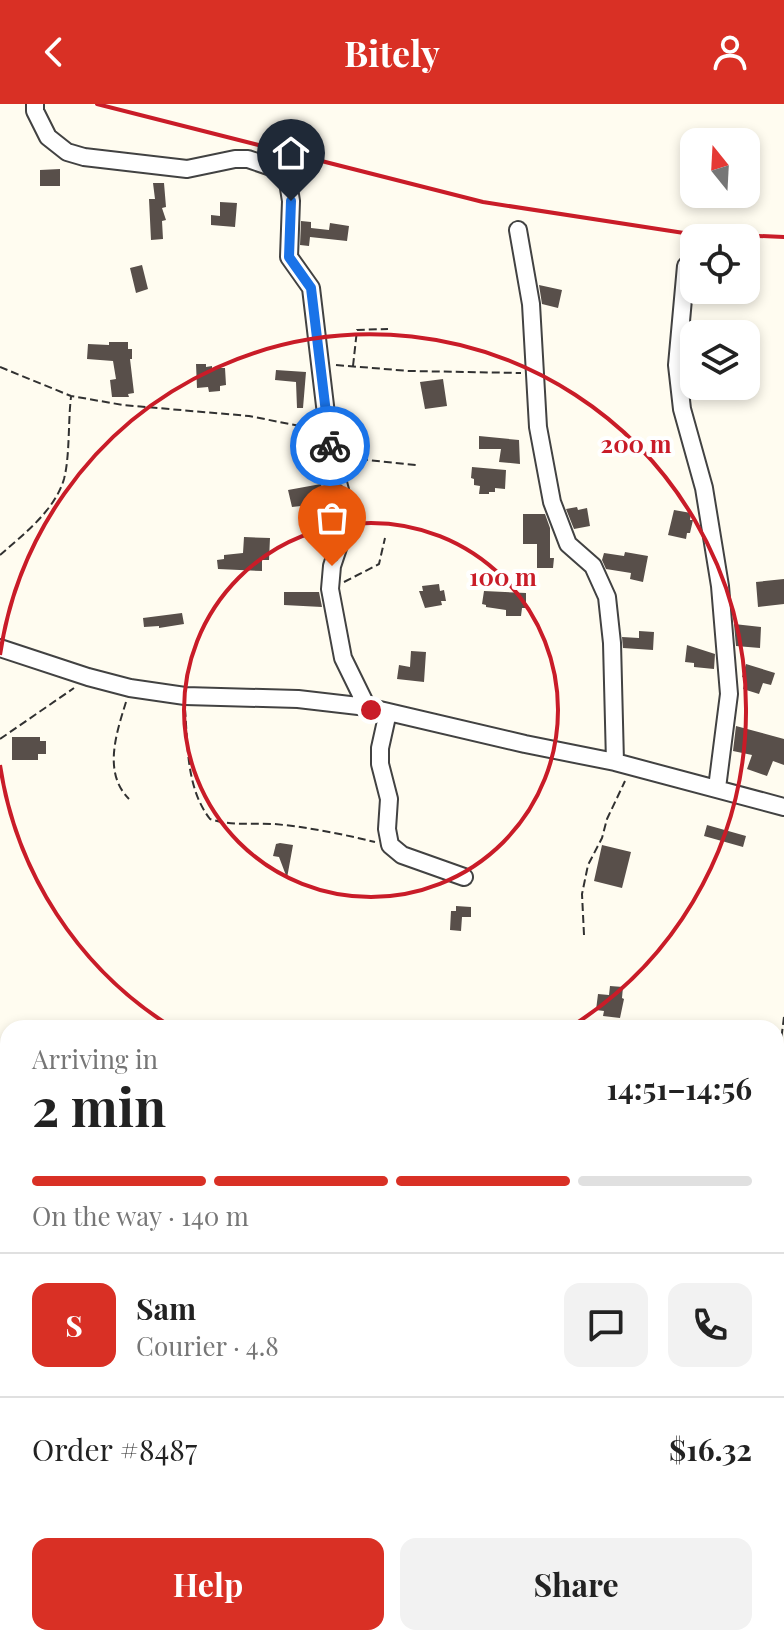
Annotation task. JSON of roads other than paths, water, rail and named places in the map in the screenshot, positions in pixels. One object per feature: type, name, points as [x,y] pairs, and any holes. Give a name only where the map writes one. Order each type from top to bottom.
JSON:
[{"type":"street","points":[[35,104],[35,111],[48,137],[56,146],[75,155],[187,169],[248,159],[277,169],[288,182],[291,201],[289,257],[311,288],[331,456],[346,518],[332,566],[330,589],[343,658],[367,707]]},
{"type":"street","points":[[518,230],[531,304],[538,427],[552,502],[568,544],[593,566],[607,597],[623,764]]},
{"type":"street","points":[[682,304],[679,380],[682,409],[704,488],[720,586],[729,694],[717,788]]},
{"type":"street","points":[[0,648],[130,688],[185,696],[298,699],[367,707],[623,764],[784,807]]},
{"type":"street","points":[[388,712],[380,748],[380,764],[389,799],[387,829],[390,845],[402,855],[464,877]]},
{"type":"railway","points":[[97,104],[483,202],[684,233],[784,237]]}]
